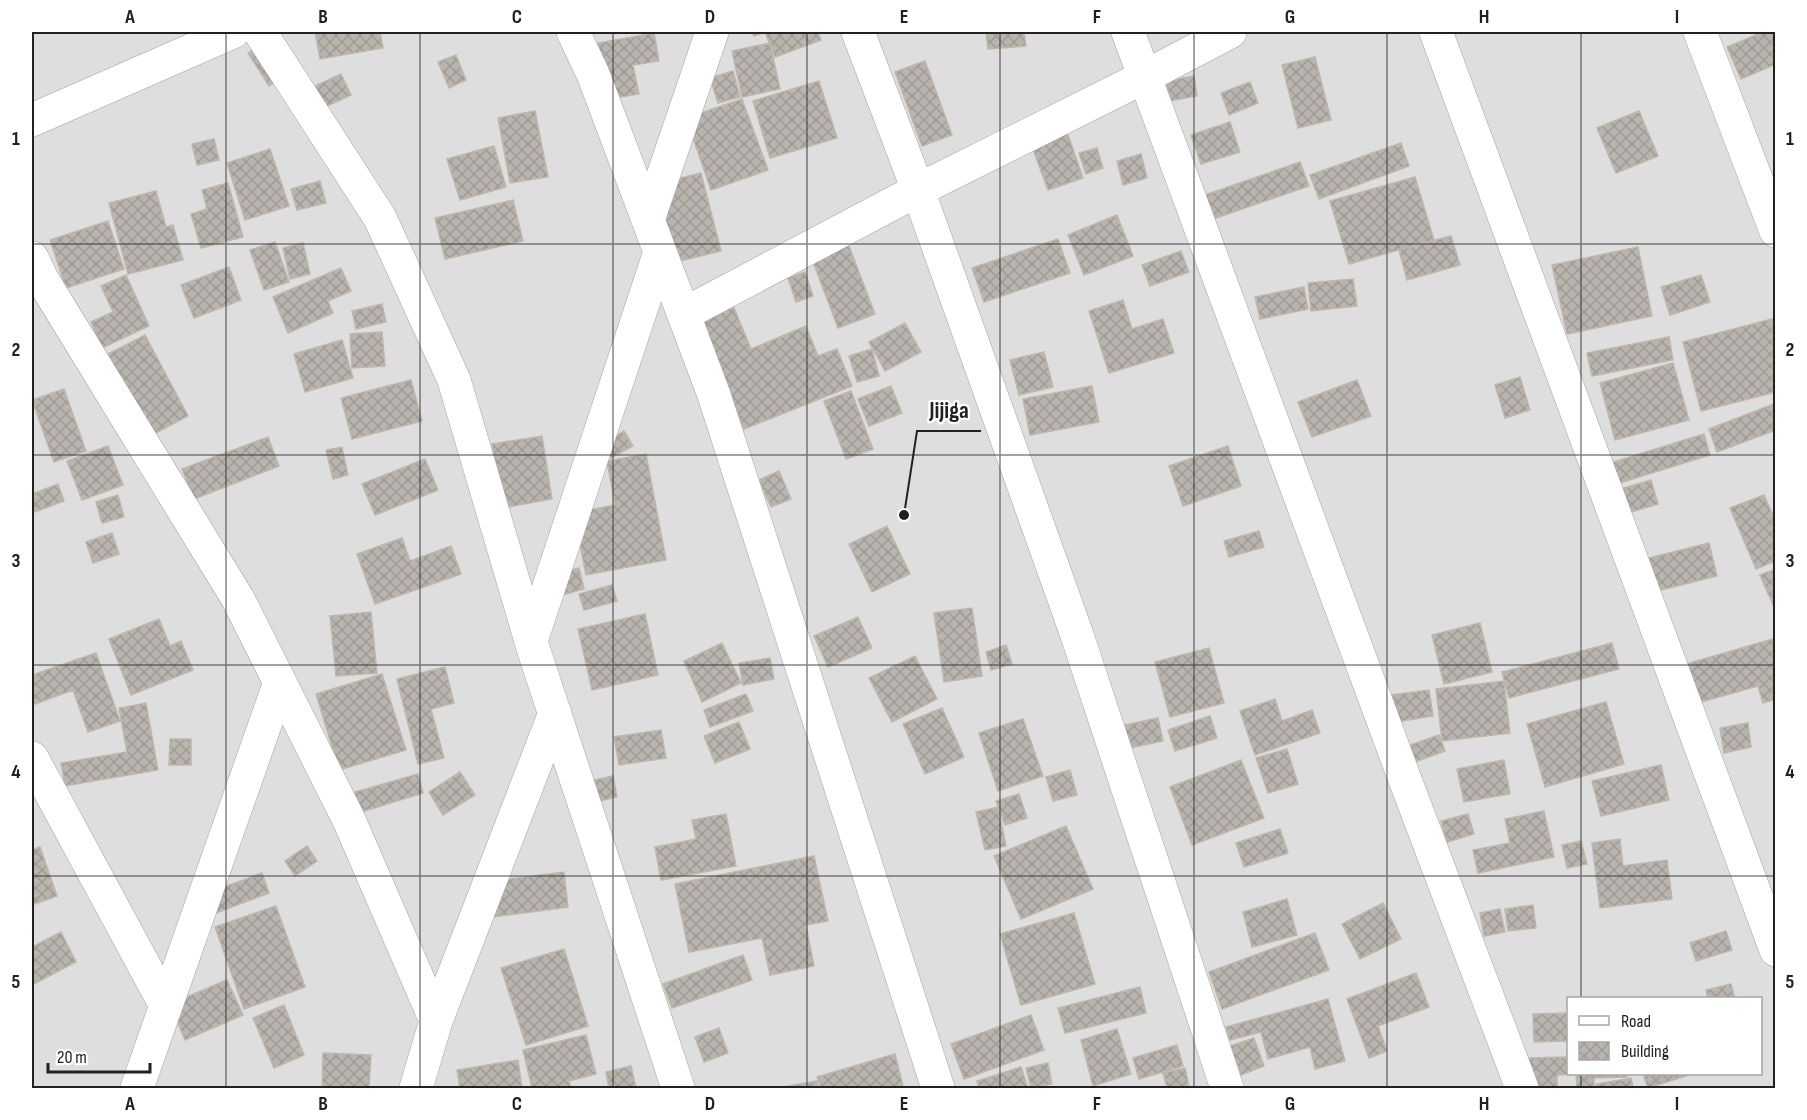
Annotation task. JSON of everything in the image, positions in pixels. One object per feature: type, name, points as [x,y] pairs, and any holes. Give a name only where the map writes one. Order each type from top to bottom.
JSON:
[{"type":"street","points":[[32,120],[233,32]]},
{"type":"street","points":[[260,32],[380,218],[454,380],[531,641],[678,1089]]},
{"type":"street","points":[[573,32],[593,74],[714,395],[938,1089]]},
{"type":"street","points":[[648,220],[712,32]]},
{"type":"street","points":[[858,32],[918,190],[1077,635],[1227,1089]]},
{"type":"street","points":[[1128,32],[1522,1089]]},
{"type":"street","points":[[684,314],[918,190],[1230,32]]},
{"type":"street","points":[[1436,32],[1776,950]]},
{"type":"street","points":[[1700,32],[1776,231]]},
{"type":"street","points":[[531,641],[660,252]]},
{"type":"street","points":[[32,258],[42,279],[237,600],[350,820],[436,1020]]},
{"type":"street","points":[[137,1089],[280,682]]},
{"type":"street","points":[[416,1089],[436,1020],[555,713]]},
{"type":"street","points":[[32,758],[166,1006]]},
{"type":"shaded area","points":[[32,32],[1775,32],[1775,1088],[32,1088]]},
{"type":"building","points":[[315,32],[380,32],[383,48],[320,59]]},
{"type":"building","points":[[752,32],[765,32],[754,36]]},
{"type":"building","points":[[765,32],[818,32],[821,40],[775,57]]},
{"type":"building","points":[[986,32],[1024,32],[1026,46],[988,49]]},
{"type":"building","points":[[1763,32],[1776,32],[1776,64],[1741,79],[1727,47]]},
{"type":"building","points":[[654,33],[659,61],[633,65],[639,94],[609,99],[598,43]]},
{"type":"building","points":[[272,38],[293,71],[269,86],[248,53]]},
{"type":"building","points":[[770,43],[780,89],[742,97],[732,51]]},
{"type":"building","points":[[456,55],[466,80],[449,88],[438,62]]},
{"type":"building","points":[[1315,57],[1331,120],[1298,128],[1282,65]]},
{"type":"building","points":[[925,61],[952,135],[922,146],[895,72]]},
{"type":"building","points":[[733,71],[740,97],[718,103],[710,78]]},
{"type":"building","points":[[341,74],[351,95],[325,107],[315,86]]},
{"type":"building","points":[[1194,76],[1197,96],[1170,101],[1166,81]]},
{"type":"building","points":[[819,81],[837,138],[770,158],[753,101]]},
{"type":"building","points":[[1250,82],[1258,103],[1229,115],[1221,93]]},
{"type":"building","points":[[742,99],[768,170],[711,190],[686,118]]},
{"type":"building","points":[[535,111],[548,177],[510,183],[498,118]]},
{"type":"building","points":[[1639,111],[1658,156],[1616,173],[1597,128]]},
{"type":"building","points":[[1230,122],[1240,152],[1201,164],[1191,135]]},
{"type":"building","points":[[1066,129],[1083,178],[1048,190],[1030,141]]},
{"type":"building","points":[[214,139],[219,160],[197,165],[192,144]]},
{"type":"building","points":[[1401,143],[1409,166],[1319,199],[1310,175]]},
{"type":"building","points":[[494,146],[506,187],[460,200],[447,159]]},
{"type":"building","points":[[1097,148],[1103,168],[1086,174],[1079,153]]},
{"type":"building","points":[[270,149],[289,206],[245,220],[227,163]]},
{"type":"building","points":[[1141,154],[1147,178],[1123,185],[1117,161]]},
{"type":"building","points":[[1300,162],[1309,186],[1210,220],[1202,196]]},
{"type":"building","points":[[701,173],[721,251],[676,262],[656,184]]},
{"type":"building","points":[[1415,177],[1434,240],[1349,264],[1330,201]]},
{"type":"building","points":[[320,181],[326,203],[297,210],[291,189]]},
{"type":"building","points":[[228,183],[243,237],[201,248],[191,214],[207,209],[202,190]]},
{"type":"building","points":[[156,191],[166,227],[173,225],[183,260],[128,274],[109,203]]},
{"type":"building","points":[[513,200],[523,241],[445,259],[435,218]]},
{"type":"building","points":[[1117,215],[1133,256],[1084,275],[1068,235]]},
{"type":"building","points":[[108,221],[124,269],[66,288],[50,240]]},
{"type":"building","points":[[844,233],[875,314],[838,328],[807,246]]},
{"type":"building","points":[[1451,236],[1460,265],[1407,280],[1399,250]]},
{"type":"building","points":[[1058,239],[1070,273],[984,302],[972,268]]},
{"type":"building","points":[[275,242],[289,282],[264,290],[250,250]]},
{"type":"building","points":[[303,243],[310,274],[290,279],[283,248]]},
{"type":"building","points":[[1638,247],[1652,316],[1567,334],[1552,265]]},
{"type":"building","points":[[1181,251],[1189,272],[1150,286],[1142,265]]},
{"type":"building","points":[[229,267],[241,300],[194,318],[181,285]]},
{"type":"building","points":[[341,268],[351,291],[328,301],[333,313],[288,333],[273,297]]},
{"type":"building","points":[[805,272],[813,296],[796,302],[788,278]]},
{"type":"building","points":[[126,275],[149,326],[102,348],[91,322],[113,312],[101,286]]},
{"type":"building","points":[[1701,275],[1710,302],[1670,315],[1661,287]]},
{"type":"building","points":[[1353,279],[1357,306],[1311,311],[1308,283]]},
{"type":"building","points":[[1304,287],[1308,309],[1260,319],[1255,297]]},
{"type":"building","points":[[1123,300],[1132,329],[1163,319],[1174,353],[1109,373],[1089,311]]},
{"type":"building","points":[[732,303],[751,349],[806,326],[818,356],[837,349],[852,386],[744,429],[699,317]]},
{"type":"building","points":[[382,304],[386,322],[356,329],[352,311]]},
{"type":"building","points":[[1772,319],[1776,333],[1776,392],[1701,411],[1683,342]]},
{"type":"building","points":[[905,323],[921,352],[885,371],[869,342]]},
{"type":"building","points":[[382,332],[385,366],[352,368],[350,334]]},
{"type":"building","points":[[145,335],[188,416],[152,435],[108,354]]},
{"type":"building","points":[[1669,337],[1673,360],[1592,376],[1587,353]]},
{"type":"building","points":[[342,340],[353,378],[305,392],[294,354]]},
{"type":"building","points":[[872,349],[879,376],[857,382],[849,356]]},
{"type":"building","points":[[1044,352],[1053,387],[1019,395],[1010,360]]},
{"type":"building","points":[[1673,363],[1689,420],[1615,440],[1600,383]]},
{"type":"building","points":[[1520,377],[1530,410],[1505,418],[1495,385]]},
{"type":"building","points":[[411,380],[422,421],[352,439],[341,398]]},
{"type":"building","points":[[1357,380],[1371,416],[1312,437],[1298,402]]},
{"type":"building","points":[[891,386],[902,413],[869,426],[858,399]]},
{"type":"building","points":[[1092,386],[1099,422],[1030,435],[1023,399]]},
{"type":"building","points":[[64,389],[86,451],[54,462],[32,400]]},
{"type":"building","points":[[851,391],[873,449],[846,459],[824,401]]},
{"type":"building","points":[[1776,403],[1776,430],[1717,452],[1709,429]]},
{"type":"building","points":[[624,431],[633,446],[611,458],[603,443]]},
{"type":"building","points":[[1704,434],[1710,455],[1610,486],[1604,465]]},
{"type":"building","points":[[542,436],[552,499],[503,508],[492,444]]},
{"type":"building","points":[[268,437],[279,466],[194,499],[182,469]]},
{"type":"building","points":[[108,446],[123,485],[82,500],[67,461]]},
{"type":"building","points":[[1228,446],[1241,486],[1183,506],[1169,466]]},
{"type":"building","points":[[342,447],[348,475],[333,479],[326,450]]},
{"type":"building","points":[[646,454],[666,560],[586,575],[574,513],[615,505],[607,461]]},
{"type":"building","points":[[425,459],[438,490],[375,515],[362,484]]},
{"type":"building","points":[[779,471],[791,499],[771,507],[759,480]]},
{"type":"building","points":[[1651,480],[1658,504],[1624,514],[1617,490]]},
{"type":"building","points":[[58,484],[64,501],[32,513],[32,494]]},
{"type":"building","points":[[118,495],[124,517],[102,523],[96,502]]},
{"type":"building","points":[[1764,495],[1776,522],[1776,561],[1756,569],[1730,508]]},
{"type":"building","points":[[887,526],[910,574],[872,592],[849,544]]},
{"type":"building","points":[[1259,531],[1264,547],[1229,557],[1224,541]]},
{"type":"building","points":[[112,533],[119,554],[93,563],[86,542]]},
{"type":"building","points":[[402,538],[410,561],[451,546],[461,574],[375,604],[357,554]]},
{"type":"building","points":[[1709,543],[1717,576],[1649,593],[1641,560]]},
{"type":"building","points":[[579,568],[584,589],[562,595],[557,574]]},
{"type":"building","points":[[1776,569],[1776,612],[1760,575]]},
{"type":"building","points":[[612,585],[617,601],[584,610],[579,594]]},
{"type":"building","points":[[972,608],[982,676],[944,682],[934,613]]},
{"type":"building","points":[[371,612],[377,673],[336,676],[330,616]]},
{"type":"building","points":[[645,614],[658,675],[592,690],[578,629]]},
{"type":"building","points":[[858,617],[872,648],[828,667],[814,636]]},
{"type":"building","points":[[159,619],[170,646],[181,641],[193,670],[131,695],[109,639]]},
{"type":"building","points":[[1480,623],[1492,672],[1444,684],[1432,635]]},
{"type":"building","points":[[1776,638],[1776,699],[1763,703],[1758,686],[1694,704],[1683,665]]},
{"type":"building","points":[[722,643],[741,683],[702,702],[684,661]]},
{"type":"building","points":[[1612,643],[1619,669],[1509,698],[1502,672]]},
{"type":"building","points":[[1006,645],[1012,664],[991,670],[986,652]]},
{"type":"building","points":[[1209,648],[1224,703],[1170,717],[1155,662]]},
{"type":"building","points":[[96,653],[120,721],[88,732],[73,690],[35,704],[32,694],[32,675]]},
{"type":"building","points":[[915,656],[937,699],[892,722],[869,678]]},
{"type":"building","points":[[770,658],[774,679],[743,685],[739,663]]},
{"type":"building","points":[[445,667],[454,703],[431,709],[444,758],[418,764],[397,679]]},
{"type":"building","points":[[382,674],[406,750],[339,770],[316,694]]},
{"type":"building","points":[[1504,681],[1510,733],[1442,741],[1436,689]]},
{"type":"building","points":[[1429,690],[1433,716],[1397,722],[1392,695]]},
{"type":"building","points":[[746,694],[753,711],[710,727],[704,710]]},
{"type":"building","points":[[1275,699],[1282,721],[1312,710],[1320,733],[1255,755],[1240,711]]},
{"type":"building","points":[[1606,702],[1624,764],[1545,787],[1527,724]]},
{"type":"building","points":[[146,703],[158,770],[65,786],[61,763],[127,752],[119,708]]},
{"type":"building","points":[[942,708],[964,757],[925,774],[903,724]]},
{"type":"building","points":[[1210,716],[1217,738],[1175,751],[1168,730]]},
{"type":"building","points":[[1158,718],[1163,741],[1124,749],[1120,726]]},
{"type":"building","points":[[1023,719],[1043,776],[998,791],[979,733]]},
{"type":"building","points":[[739,722],[750,749],[715,763],[704,736]]},
{"type":"building","points":[[1748,723],[1751,747],[1724,753],[1720,728]]},
{"type":"building","points":[[661,730],[666,758],[619,765],[614,737]]},
{"type":"building","points":[[1439,735],[1445,751],[1415,762],[1410,745]]},
{"type":"building","points":[[170,739],[191,739],[191,765],[169,765]]},
{"type":"building","points":[[1287,749],[1298,784],[1268,793],[1256,758]]},
{"type":"building","points":[[1241,760],[1264,818],[1192,845],[1170,787]]},
{"type":"building","points":[[1504,760],[1510,794],[1464,802],[1457,769]]},
{"type":"building","points":[[1661,765],[1669,800],[1601,816],[1592,781]]},
{"type":"building","points":[[1070,770],[1077,795],[1053,801],[1046,777]]},
{"type":"building","points":[[460,772],[475,795],[443,815],[429,792]]},
{"type":"building","points":[[418,774],[423,793],[358,813],[352,793]]},
{"type":"building","points":[[613,776],[617,797],[595,802],[590,781]]},
{"type":"building","points":[[1019,794],[1027,818],[1005,825],[996,801]]},
{"type":"building","points":[[998,807],[1006,846],[985,850],[976,812]]},
{"type":"building","points":[[1544,811],[1554,857],[1478,873],[1473,850],[1510,843],[1505,819]]},
{"type":"building","points":[[726,814],[736,866],[661,880],[655,847],[696,839],[692,820]]},
{"type":"building","points":[[1468,814],[1474,834],[1447,842],[1441,821]]},
{"type":"building","points":[[1066,826],[1093,889],[1021,919],[994,856]]},
{"type":"building","points":[[1280,829],[1288,853],[1244,867],[1236,843]]},
{"type":"building","points":[[1620,839],[1623,866],[1667,860],[1672,899],[1600,908],[1592,843]]},
{"type":"building","points":[[1581,841],[1587,864],[1567,868],[1562,845]]},
{"type":"building","points":[[307,846],[317,861],[295,876],[285,861]]},
{"type":"building","points":[[40,847],[57,896],[32,905],[32,850]]},
{"type":"building","points":[[814,856],[828,921],[806,925],[814,966],[770,975],[762,938],[689,952],[675,884]]},
{"type":"building","points":[[564,872],[568,907],[485,918],[480,883]]},
{"type":"building","points":[[262,873],[269,893],[205,917],[197,897]]},
{"type":"building","points":[[1287,899],[1297,935],[1252,947],[1243,912]]},
{"type":"building","points":[[1383,903],[1401,939],[1360,959],[1342,924]]},
{"type":"building","points":[[1533,905],[1536,928],[1508,931],[1505,909]]},
{"type":"building","points":[[276,906],[305,987],[244,1009],[215,927]]},
{"type":"building","points":[[1500,909],[1505,932],[1484,936],[1480,913]]},
{"type":"building","points":[[1074,913],[1095,984],[1021,1005],[1000,934]]},
{"type":"building","points":[[1726,931],[1732,950],[1696,961],[1690,943]]},
{"type":"building","points":[[61,932],[76,962],[32,985],[32,947]]},
{"type":"building","points":[[1315,933],[1329,970],[1222,1009],[1209,972]]},
{"type":"building","points":[[564,949],[588,1026],[526,1045],[501,968]]},
{"type":"building","points":[[743,955],[752,980],[672,1008],[663,984]]},
{"type":"building","points":[[1416,973],[1429,1007],[1378,1026],[1387,1051],[1369,1058],[1347,999]]},
{"type":"building","points":[[227,980],[243,1015],[185,1040],[170,1004]]},
{"type":"building","points":[[1731,984],[1735,997],[1708,997],[1706,990]]},
{"type":"building","points":[[1140,987],[1146,1013],[1065,1033],[1058,1008]]},
{"type":"building","points":[[1328,999],[1345,1061],[1315,1069],[1310,1047],[1268,1059],[1261,1032],[1230,1040],[1226,1027]]},
{"type":"building","points":[[284,1005],[304,1055],[274,1068],[253,1018]]},
{"type":"building","points":[[1567,1013],[1567,1041],[1534,1042],[1533,1014]]},
{"type":"building","points":[[1031,1015],[1044,1050],[964,1079],[951,1044]]},
{"type":"building","points":[[719,1028],[728,1053],[704,1062],[695,1037]]},
{"type":"building","points":[[1117,1029],[1131,1074],[1093,1086],[1081,1040]]},
{"type":"building","points":[[586,1035],[596,1074],[569,1081],[571,1088],[532,1088],[523,1050]]},
{"type":"building","points":[[1254,1038],[1264,1066],[1241,1075],[1230,1046]]},
{"type":"building","points":[[1177,1045],[1183,1066],[1139,1079],[1133,1058]]},
{"type":"building","points":[[323,1053],[371,1055],[369,1088],[322,1087]]},
{"type":"building","points":[[895,1054],[903,1086],[821,1088],[817,1077]]},
{"type":"building","points":[[1567,1057],[1567,1074],[1557,1075],[1557,1088],[1527,1088],[1527,1058]]},
{"type":"building","points":[[518,1060],[522,1088],[460,1088],[457,1070]]},
{"type":"building","points":[[1048,1063],[1052,1084],[1031,1088],[1026,1068]]},
{"type":"building","points":[[631,1066],[636,1088],[609,1088],[606,1072]]},
{"type":"building","points":[[1021,1067],[1028,1088],[979,1088],[977,1081]]},
{"type":"building","points":[[1185,1068],[1189,1086],[1167,1088],[1163,1073]]},
{"type":"building","points":[[1576,1075],[1627,1075],[1627,1077],[1594,1078],[1594,1088],[1577,1088]]},
{"type":"building","points":[[1643,1075],[1689,1075],[1648,1088]]},
{"type":"building","points":[[1631,1078],[1633,1088],[1597,1088],[1596,1084]]},
{"type":"building","points":[[817,1081],[818,1088],[778,1088]]},
{"type":"place","name":"Jijiga","points":[[904,515]]}]
